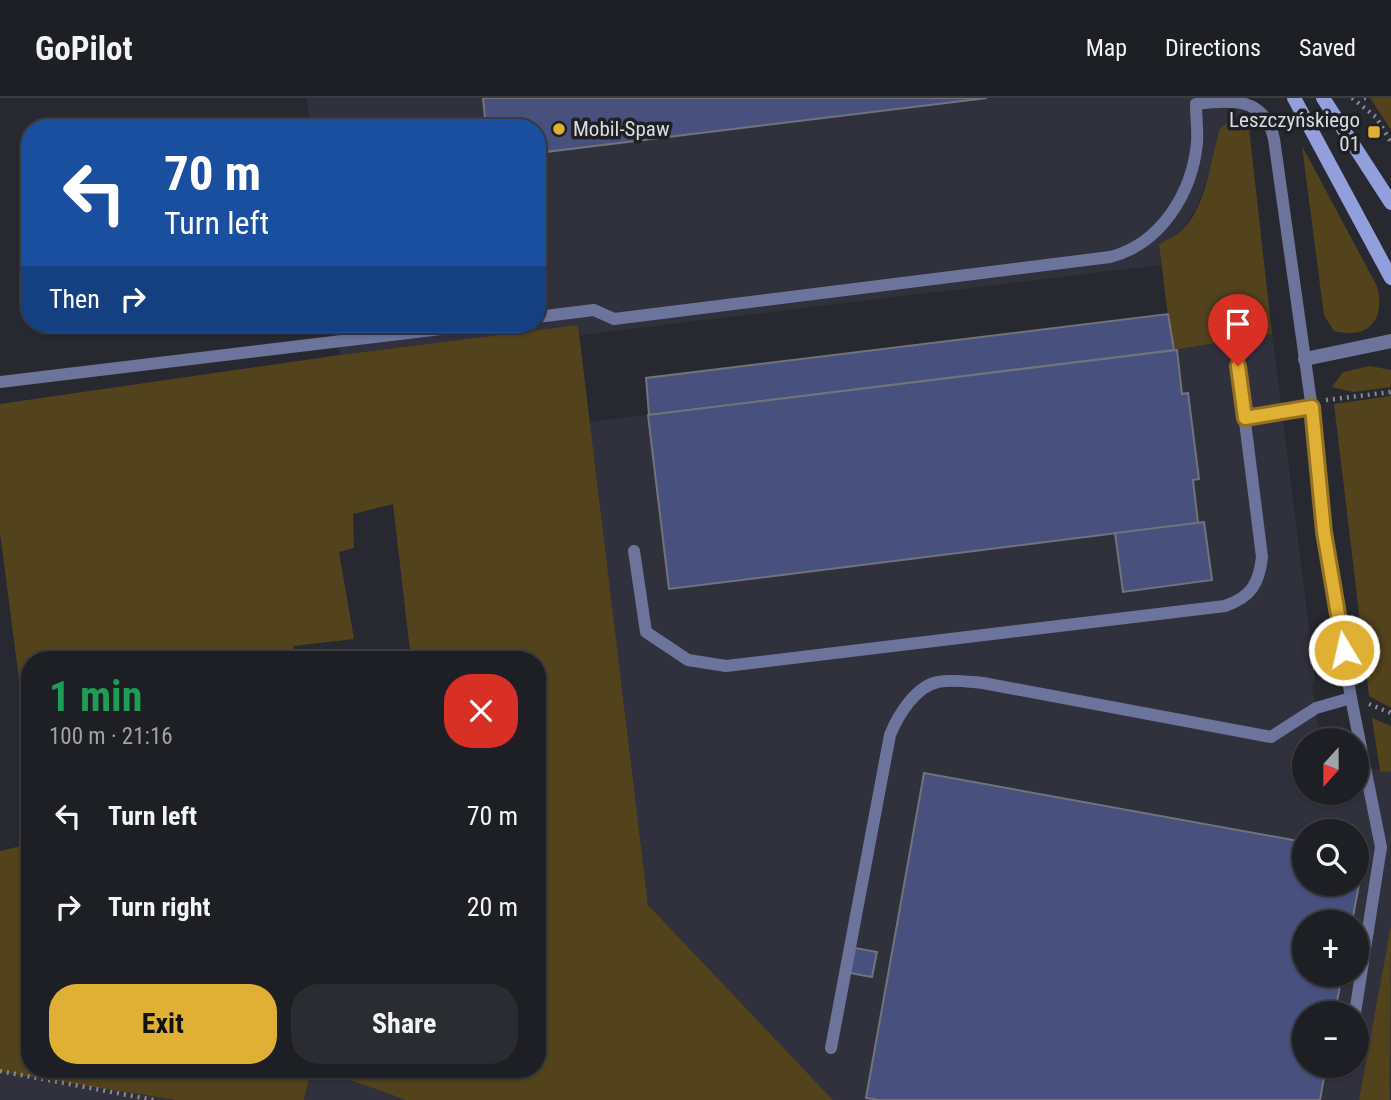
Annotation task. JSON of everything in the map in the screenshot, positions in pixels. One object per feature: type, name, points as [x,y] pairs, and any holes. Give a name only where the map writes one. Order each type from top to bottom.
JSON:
[{"type":"street","points":[[1294,98],[1391,278]]},
{"type":"street","points":[[1323,98],[1391,203]]},
{"type":"street","points":[[1305,359],[1391,341]]},
{"type":"lane","points":[[546,316],[594,310],[614,319],[1096,259],[1125,253],[1159,229],[1189,184],[1197,142],[1196,104],[1237,100],[1262,110],[1271,122],[1311,404],[1324,532],[1381,847],[1357,1001]]},
{"type":"lane","points":[[0,382],[404,333]]},
{"type":"lane","points":[[634,551],[646,632],[688,660],[726,666],[1225,606],[1240,601],[1253,588],[1260,572],[1262,557],[1238,366]]},
{"type":"lane","points":[[1245,418],[1311,404]]},
{"type":"lane","points":[[831,1048],[890,734],[897,717],[912,698],[936,682],[983,682],[1271,737],[1316,708],[1352,698]]},
{"type":"path","points":[[1352,98],[1376,117],[1391,142]]},
{"type":"path","points":[[1311,404],[1391,392]]},
{"type":"path","points":[[0,1071],[21,1075]]},
{"type":"path","points":[[37,1078],[154,1100]]},
{"type":"shaded area","points":[[307,98],[1244,98],[1253,166],[1209,173],[1196,209],[1181,232],[1159,244],[1161,265],[580,335],[578,325],[546,329],[546,119],[309,119]]},
{"type":"shaded area","points":[[1370,98],[1391,98],[1391,130]]},
{"type":"shaded area","points":[[1229,122],[1249,128],[1272,334],[1174,350],[1159,244],[1179,233],[1195,212],[1206,185],[1220,129]]},
{"type":"shaded area","points":[[1302,146],[1377,286],[1379,309],[1376,318],[1372,325],[1356,333],[1334,331],[1324,315]]},
{"type":"shaded area","points":[[578,325],[648,905],[833,1100],[406,1100],[345,1078],[546,1078],[546,651],[410,651],[393,504],[353,514],[354,548],[339,552],[354,639],[293,646],[294,651],[21,651],[21,695],[0,532],[0,404],[340,355],[515,333],[546,333],[546,329]]},
{"type":"shaded area","points":[[336,333],[515,333],[340,355]]},
{"type":"shaded area","points":[[1272,334],[1315,677],[1312,687],[1318,727],[1345,728],[1292,728],[1292,805],[1369,805],[1369,769],[1391,772],[1391,925],[1369,1045],[1369,1001],[1292,1001],[1292,1078],[1363,1078],[1359,1100],[833,1100],[648,905],[589,422],[1177,350]]},
{"type":"shaded area","points":[[1370,366],[1391,370],[1391,387],[1353,392],[1332,387],[1343,372]]},
{"type":"shaded area","points":[[1391,396],[1391,708],[1369,696],[1334,404]]},
{"type":"shaded area","points":[[1372,718],[1391,726],[1391,772],[1380,771]]},
{"type":"shaded area","points":[[21,846],[21,1075],[0,1072],[0,851]]},
{"type":"shaded area","points":[[1391,925],[1390,1100],[1359,1100],[1363,1078],[1369,1078],[1369,1045]]},
{"type":"shaded area","points":[[0,1072],[21,1075],[21,1078],[38,1078],[176,1100],[0,1100]]},
{"type":"shaded area","points":[[38,1078],[309,1078],[304,1100],[176,1100]]},
{"type":"shaded area","points":[[309,1078],[345,1078],[406,1100],[304,1100]]},
{"type":"building","points":[[483,98],[987,98],[546,152],[546,119],[485,119]]},
{"type":"building","points":[[1168,314],[1174,350],[649,415],[646,378]]},
{"type":"building","points":[[1177,350],[1182,394],[1188,393],[1199,479],[1193,480],[1198,523],[669,589],[648,415]]},
{"type":"building","points":[[1204,522],[1212,580],[1123,592],[1115,533]]},
{"type":"building","points":[[924,773],[1292,840],[1292,896],[1357,896],[1354,910],[1292,910],[1292,987],[1340,987],[1337,1001],[1292,1001],[1292,1078],[1324,1078],[1320,1100],[866,1098]]},
{"type":"building","points":[[855,948],[877,952],[872,977],[850,973]]},
{"type":"place","name":"Mobil-Spaw","points":[[559,129]]},
{"type":"place","name":"Leszczyńskiego 01","points":[[1374,132]]},
{"type":"route","points":[[1238,366],[1245,418],[1312,407],[1324,532],[1344,650]]}]
